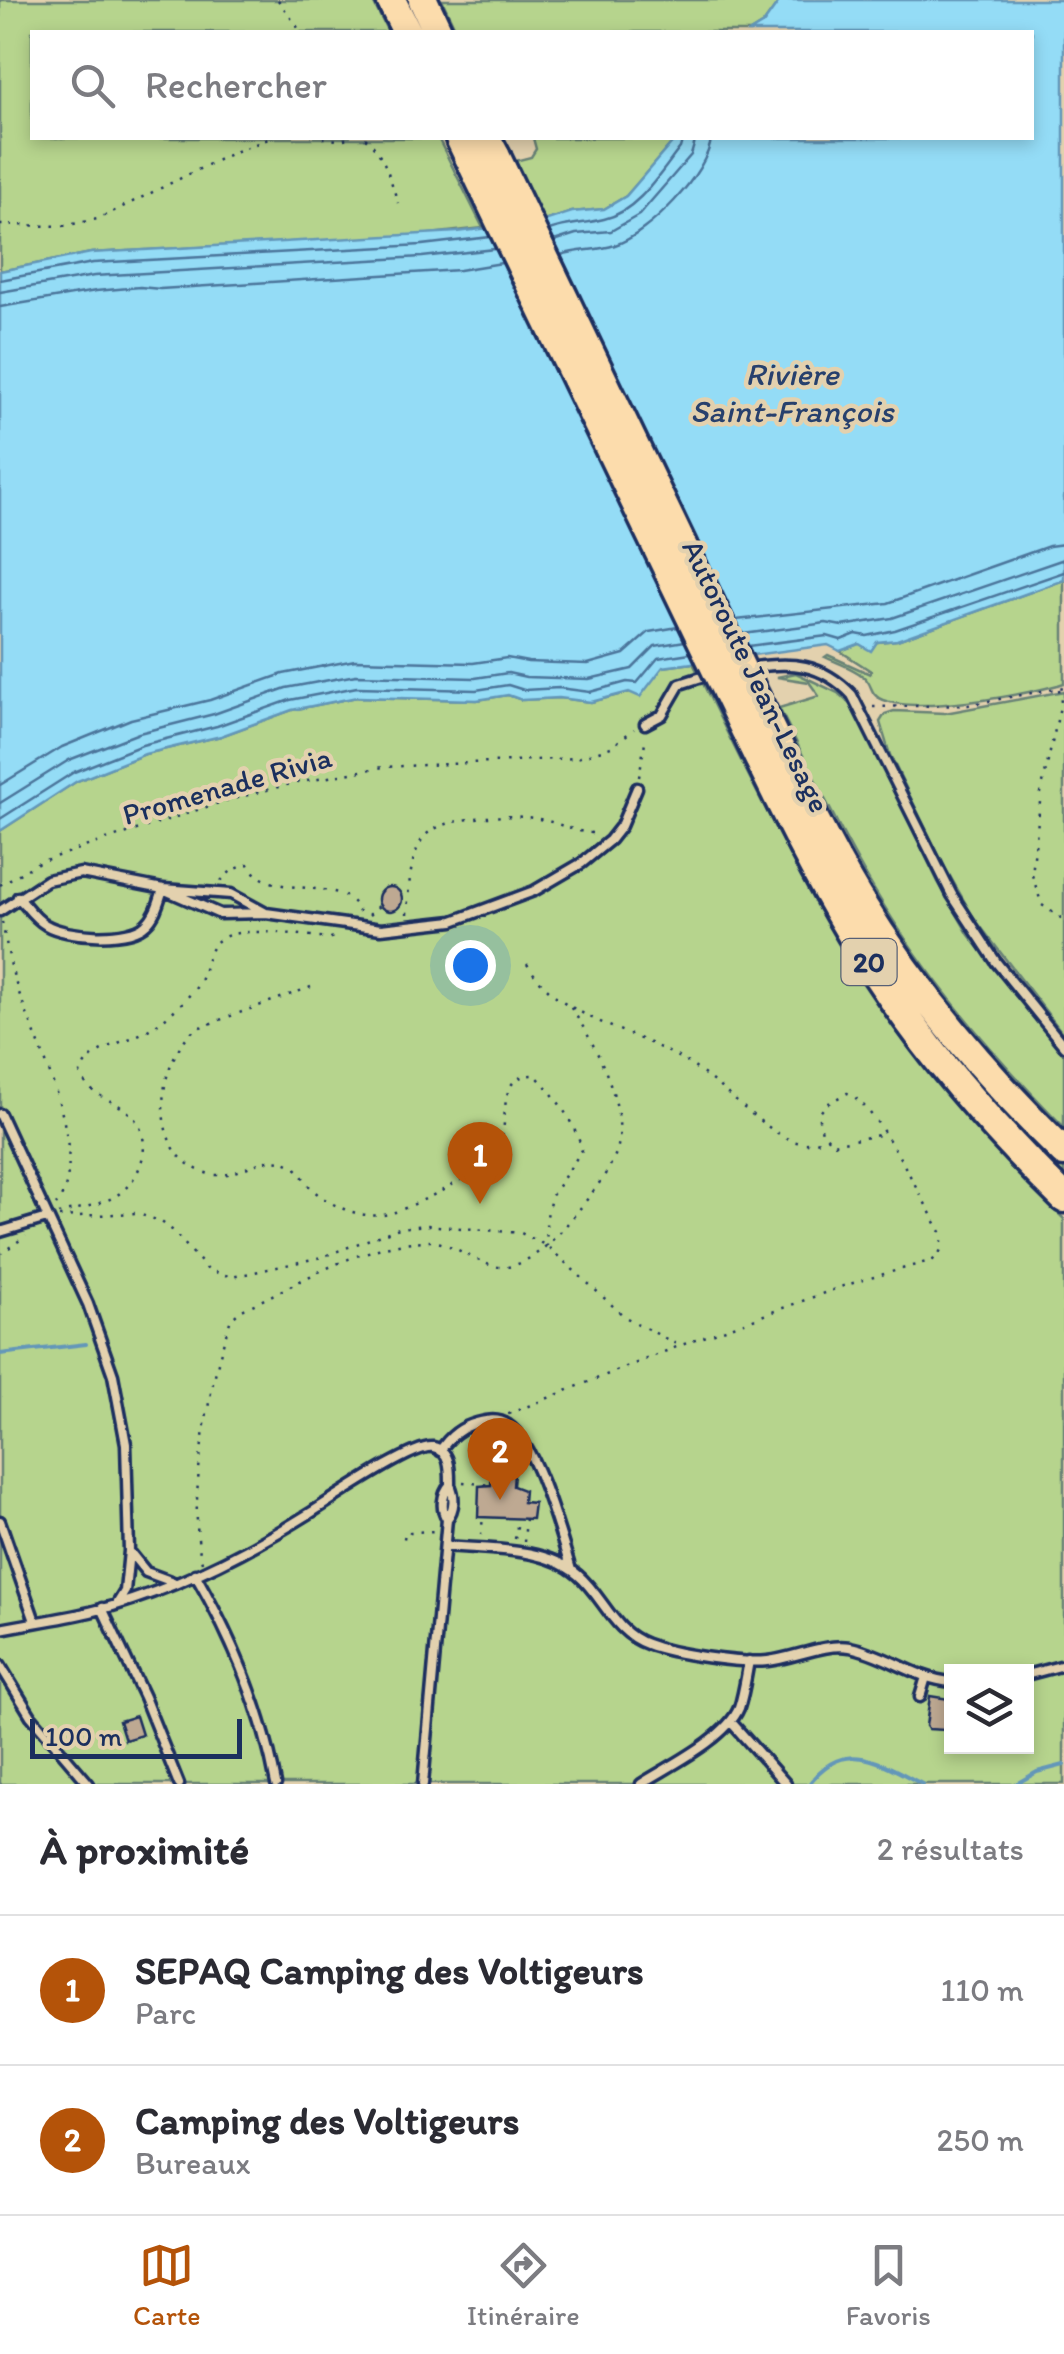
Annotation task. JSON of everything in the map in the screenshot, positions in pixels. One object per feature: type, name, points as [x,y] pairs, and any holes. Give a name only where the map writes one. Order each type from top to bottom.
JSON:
[{"type":"highway","points":[[391,0],[406,30]]},
{"type":"highway","points":[[423,0],[437,30]]},
{"type":"highway","name":"Autoroute Jean-Lesage","points":[[478,148],[738,689],[811,862],[886,989],[968,1095],[1064,1198]]},
{"type":"highway","name":"Autoroute Jean-Lesage","points":[[738,689],[866,912],[960,1037],[1064,1152]]},
{"type":"lane","points":[[645,724],[662,714],[677,687],[687,679],[775,664],[810,666],[839,681],[863,712],[952,895],[996,962],[1064,1046]]},
{"type":"lane","points":[[163,889],[220,914],[266,914],[356,928],[406,928],[453,922],[523,896],[569,873],[616,833],[629,814],[637,788]]},
{"type":"lane","points":[[0,913],[47,880],[81,873],[163,889],[231,894],[266,914]]},
{"type":"lane","points":[[18,897],[38,920],[60,932],[127,933],[143,928],[150,920],[163,889]]},
{"type":"lane","points":[[0,1114],[88,1304],[114,1375],[126,1444],[128,1551],[125,1591],[117,1604]]},
{"type":"lane","points":[[0,1232],[47,1218]]},
{"type":"lane","points":[[440,1450],[450,1437],[471,1424],[499,1421],[511,1427],[524,1443],[556,1519],[571,1570]]},
{"type":"lane","points":[[0,1628],[117,1604],[199,1572],[268,1538],[412,1453],[428,1447],[440,1450],[450,1464],[454,1493],[452,1513],[447,1519],[423,1784]]},
{"type":"lane","points":[[0,1521],[36,1622]]},
{"type":"lane","points":[[445,1546],[541,1556],[571,1570],[616,1623],[642,1643],[749,1662],[850,1647],[944,1680]]},
{"type":"lane","points":[[128,1551],[146,1572],[173,1582]]},
{"type":"lane","points":[[199,1572],[241,1663],[261,1721],[276,1784]]},
{"type":"lane","points":[[102,1608],[179,1784]]},
{"type":"lane","points":[[870,1670],[874,1655]]},
{"type":"lane","points":[[641,1784],[731,1722],[739,1707],[749,1662]]},
{"type":"lane","points":[[0,1665],[38,1726],[89,1784]]},
{"type":"lane","points":[[1034,1673],[1064,1665]]},
{"type":"lane","points":[[920,1697],[926,1676]]},
{"type":"lane","points":[[731,1722],[786,1784]]},
{"type":"path","points":[[278,0],[300,30]]},
{"type":"path","points":[[0,225],[62,226],[98,218],[220,158],[266,140]]},
{"type":"path","points":[[367,140],[385,165],[398,203]]},
{"type":"path","points":[[863,712],[875,707],[968,706],[1062,688],[1041,793],[1032,876],[1042,905],[1064,920]]},
{"type":"path","points":[[639,777],[646,744],[645,724]]},
{"type":"path","name":"Promenade Rivia","points":[[0,885],[54,856],[286,784],[383,767],[544,761],[594,755],[645,724]]},
{"type":"path","points":[[406,928],[414,862],[421,840],[430,832],[453,824],[518,816],[542,819],[582,834],[616,833]]},
{"type":"path","points":[[47,1218],[112,1198],[131,1183],[145,1148],[140,1128],[130,1112],[86,1087],[80,1073],[85,1061],[161,1022],[198,985],[211,948],[223,937],[246,931],[331,938],[356,928],[359,908],[343,894],[262,879],[248,864],[230,871],[214,891]]},
{"type":"path","points":[[0,913],[11,969],[54,1086],[70,1162],[64,1196],[47,1218]]},
{"type":"path","points":[[528,964],[543,986],[568,1004],[592,1020],[677,1056],[786,1138],[814,1144],[827,1138]]},
{"type":"path","points":[[311,987],[195,1029],[182,1040],[168,1064],[160,1105],[168,1135],[180,1155],[200,1170],[223,1176],[271,1160],[289,1163],[312,1190],[345,1210],[383,1216],[440,1191],[492,1155],[502,1138],[507,1094],[519,1079],[535,1075],[545,1084],[582,1150],[552,1197],[546,1221],[547,1246]]},
{"type":"path","points":[[199,1572],[196,1526],[203,1444],[231,1319],[242,1310],[366,1253],[412,1242],[435,1241],[501,1268],[514,1266],[547,1246],[587,1199],[619,1143],[605,1072],[585,1028],[568,1004]]},
{"type":"path","points":[[499,1421],[522,1406],[679,1346],[939,1256],[944,1244],[941,1232],[884,1134],[862,1101],[847,1093],[828,1104],[818,1116],[827,1138],[839,1144],[884,1134]]},
{"type":"path","points":[[47,1218],[135,1213],[160,1221],[172,1230],[208,1270],[232,1277],[322,1257],[399,1228],[426,1225],[521,1234],[547,1246],[625,1317],[679,1346]]},
{"type":"path","points":[[460,1482],[491,1485]]},
{"type":"path","points":[[482,1529],[483,1517]]},
{"type":"path","points":[[525,1533],[526,1518]]},
{"type":"path","points":[[516,1532],[518,1520]]},
{"type":"path","points":[[403,1537],[425,1530],[446,1532]]},
{"type":"green space","points":[[0,0],[372,0],[387,30],[30,30],[30,140],[439,140],[483,228],[421,235],[91,253],[0,271]]},
{"type":"green space","points":[[442,0],[780,0],[763,24],[753,30],[456,30]]},
{"type":"green space","points":[[534,140],[674,140],[626,196],[604,209],[572,212],[544,221],[515,161],[531,157],[536,149]]},
{"type":"green space","points":[[1064,580],[1064,683],[1058,685],[967,702],[895,703],[876,696],[857,672],[825,657],[870,674],[840,651],[858,644],[897,640]]},
{"type":"green space","points":[[693,663],[791,858],[874,998],[961,1112],[1064,1219],[1064,1784],[0,1784],[0,831],[77,781],[145,754],[221,736],[292,710],[357,697],[477,700],[508,695],[522,700],[559,698],[591,702],[630,692],[663,667]]},
{"type":"green space","points":[[796,673],[838,693],[855,709],[938,882],[969,935],[1064,1055],[1064,1127],[946,994],[903,936],[870,882],[779,708],[819,696],[809,682],[777,677]]},
{"type":"green space","points":[[1064,691],[1064,1035],[974,918],[890,755],[880,722],[885,714],[894,711],[945,713]]},
{"type":"green space","points":[[903,982],[1037,1142],[1064,1168],[1064,1182],[972,1083],[898,986]]},
{"type":"water","name":"Rivière Saint-François","points":[[780,0],[1064,0],[1064,580],[897,640],[877,642],[871,651],[859,644],[840,651],[828,645],[663,667],[640,697],[629,692],[591,702],[559,698],[522,700],[508,695],[477,700],[357,697],[292,710],[221,736],[145,754],[77,781],[0,831],[0,271],[91,253],[457,232],[544,221],[572,212],[604,209],[626,196],[674,140],[1034,140],[1034,30],[753,30],[763,24]]},
{"type":"building","points":[[390,887],[402,899],[390,911],[378,899]]},
{"type":"building","points":[[492,1472],[514,1474],[513,1486],[524,1490],[523,1502],[534,1503],[532,1519],[478,1517],[479,1486],[491,1485]]},
{"type":"building","points":[[930,1696],[944,1698],[944,1730],[926,1726]]},
{"type":"building","points":[[136,1716],[142,1735],[125,1740],[119,1721]]},
{"type":"waterway","points":[[0,1354],[86,1344]]},
{"type":"waterway","points":[[809,1784],[822,1770],[849,1758],[877,1762],[922,1784]]},
{"type":"waterway","points":[[1016,1784],[1037,1772],[1064,1765]]},
{"type":"place","name":"SEPAQ Camping des Voltigeurs","points":[[480,1204]]},
{"type":"place","name":"Camping des Voltigeurs","points":[[500,1500]]}]
